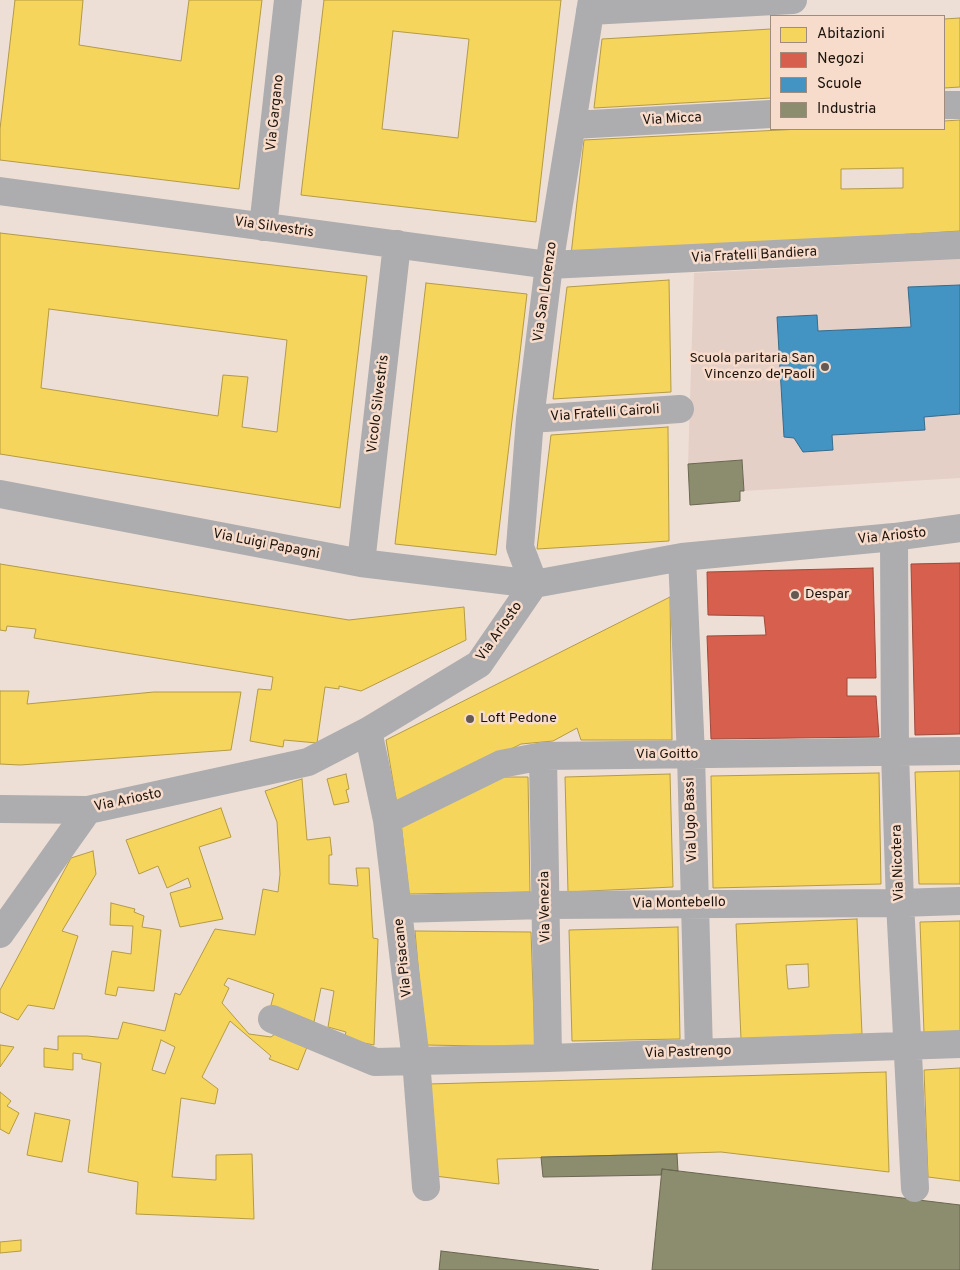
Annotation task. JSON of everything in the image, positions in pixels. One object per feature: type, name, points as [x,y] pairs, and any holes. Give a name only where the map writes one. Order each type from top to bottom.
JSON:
[{"type":"street","name":"Via Gargano","points":[[263,227],[288,0]]},
{"type":"street","points":[[591,6],[794,0]]},
{"type":"street","name":"Via San Lorenzo","points":[[534,584],[520,547],[530,419],[549,265],[591,6]]},
{"type":"street","points":[[945,105],[960,104]]},
{"type":"street","name":"Via Micca","points":[[573,125],[770,114]]},
{"type":"street","name":"Via Silvestris","points":[[0,191],[549,265]]},
{"type":"street","name":"Vicolo Silvestris","points":[[361,563],[397,244]]},
{"type":"street","name":"Via Fratelli Bandiera","points":[[549,265],[960,245]]},
{"type":"street","name":"Via Fratelli Cairoli","points":[[530,419],[680,409]]},
{"type":"street","name":"Via Luigi Papagni","points":[[0,494],[361,563],[534,584]]},
{"type":"street","name":"Via Ariosto","points":[[0,810],[88,810],[308,762],[368,731],[480,664],[534,584],[682,557],[894,537],[960,528]]},
{"type":"street","name":"Via Nicotera","points":[[894,537],[895,752],[900,903],[915,1188]]},
{"type":"street","name":"Via Ugo Bassi","points":[[682,557],[695,904],[698,1053]]},
{"type":"street","name":"Via Pisacane","points":[[368,731],[387,820],[399,909],[416,1060],[426,1187]]},
{"type":"street","name":"Via Goitto","points":[[387,820],[501,764],[543,756],[960,752]]},
{"type":"street","name":"Via Venezia","points":[[543,756],[548,1058]]},
{"type":"street","points":[[0,934],[88,810]]},
{"type":"street","name":"Via Montebello","points":[[399,909],[960,901]]},
{"type":"street","name":"Via Pastrengo","points":[[272,1019],[375,1062],[960,1044]]},
{"type":"shaded area","name":"Scuola paritaria San Vincenzo de'Paoli","points":[[960,259],[960,478],[744,491],[742,460],[688,464],[694,273]]},
{"type":"building: Abitazioni","points":[[15,0],[83,0],[79,45],[181,61],[189,0],[262,0],[239,189],[0,160],[0,129]]},
{"type":"building: Abitazioni","points":[[324,0],[561,0],[536,222],[301,195]],"holes":[[[393,31],[469,39],[458,138],[382,129]]]},
{"type":"building: Abitazioni","points":[[960,18],[960,87],[945,88],[945,19]]},
{"type":"building: Abitazioni","points":[[770,29],[770,98],[594,108],[602,39]]},
{"type":"building: Abitazioni","points":[[960,120],[960,231],[571,255],[584,140],[780,130],[945,130],[945,121]],"holes":[[[903,168],[903,188],[841,189],[841,169]]]},
{"type":"building: Abitazioni","points":[[0,233],[367,276],[340,508],[0,454]],"holes":[[[49,309],[287,340],[277,432],[242,427],[248,377],[223,375],[218,416],[41,388]]]},
{"type":"building: Abitazioni","points":[[669,280],[671,392],[553,399],[567,287]]},
{"type":"building: Abitazioni","points":[[426,283],[527,294],[496,555],[395,544]]},
{"type":"building: Abitazioni","points":[[668,427],[669,541],[537,549],[551,435]]},
{"type":"building: Abitazioni","points":[[0,564],[349,620],[464,607],[466,640],[361,691],[339,686],[339,689],[325,687],[317,743],[284,740],[283,747],[250,741],[258,689],[271,690],[273,677],[34,638],[36,629],[7,626],[6,631],[0,630]]},
{"type":"building: Abitazioni","points":[[670,597],[672,740],[581,740],[577,728],[553,741],[521,744],[397,805],[386,740]]},
{"type":"building: Abitazioni","points":[[0,691],[29,691],[27,704],[154,692],[241,692],[231,750],[20,765],[0,764]]},
{"type":"building: Abitazioni","points":[[960,771],[960,884],[919,884],[915,772]]},
{"type":"building: Abitazioni","points":[[879,773],[881,884],[713,888],[711,776]]},
{"type":"building: Abitazioni","points":[[346,774],[349,789],[346,790],[349,802],[334,805],[327,779]]},
{"type":"building: Abitazioni","points":[[670,774],[673,887],[568,892],[565,777]]},
{"type":"building: Abitazioni","points":[[498,777],[528,777],[530,892],[409,894],[401,823]]},
{"type":"building: Abitazioni","points":[[302,779],[307,840],[330,837],[332,855],[329,855],[329,884],[358,886],[356,868],[369,868],[373,938],[378,939],[374,1045],[344,1039],[346,1032],[328,1027],[334,991],[321,988],[314,1022],[271,1005],[274,994],[228,978],[224,985],[229,988],[222,1003],[249,1034],[271,1037],[279,1031],[307,1047],[298,1070],[269,1059],[271,1056],[230,1021],[202,1077],[218,1089],[215,1104],[181,1098],[172,1177],[216,1180],[216,1155],[252,1154],[254,1219],[136,1214],[138,1182],[88,1172],[101,1063],[82,1059],[82,1054],[73,1053],[73,1070],[44,1067],[44,1048],[58,1050],[58,1036],[118,1039],[123,1022],[165,1031],[175,993],[180,995],[215,929],[255,935],[263,889],[278,892],[280,874],[277,822],[265,791]],"holes":[[[161,1040],[175,1047],[165,1074],[152,1070]]]},
{"type":"building: Abitazioni","points":[[221,808],[231,837],[199,847],[223,919],[180,927],[170,893],[191,887],[188,878],[167,888],[158,866],[139,874],[126,840]]},
{"type":"building: Abitazioni","points":[[93,851],[96,874],[62,931],[78,936],[54,1009],[28,1005],[18,1020],[0,1012],[0,990],[71,858]]},
{"type":"building: Abitazioni","points":[[111,903],[135,909],[134,912],[144,916],[142,927],[161,930],[154,991],[118,987],[116,996],[105,994],[112,951],[131,954],[133,926],[110,925]]},
{"type":"building: Abitazioni","points":[[857,919],[862,1034],[741,1039],[736,924]],"holes":[[[808,964],[809,987],[788,989],[786,965]]]},
{"type":"building: Abitazioni","points":[[960,921],[960,1032],[924,1033],[920,922]]},
{"type":"building: Abitazioni","points":[[678,927],[680,1039],[572,1041],[569,930]]},
{"type":"building: Abitazioni","points":[[415,931],[531,932],[535,1047],[425,1045]]},
{"type":"building: Abitazioni","points":[[0,1045],[14,1047],[0,1067]]},
{"type":"building: Abitazioni","points":[[960,1068],[960,1181],[928,1177],[924,1070]]},
{"type":"building: Abitazioni","points":[[886,1072],[889,1172],[721,1152],[497,1159],[499,1184],[435,1176],[428,1084]]},
{"type":"building: Abitazioni","points":[[0,1092],[11,1101],[7,1106],[19,1113],[9,1134],[0,1129]]},
{"type":"building: Abitazioni","points":[[35,1113],[70,1120],[62,1162],[27,1155]]},
{"type":"building: Abitazioni","points":[[21,1240],[21,1251],[0,1253],[0,1242]]},
{"type":"building: Negozi","points":[[960,563],[960,734],[915,735],[911,564]]},
{"type":"building: Negozi","points":[[873,568],[876,678],[847,678],[847,696],[876,696],[879,737],[711,739],[707,636],[766,635],[764,616],[708,615],[707,572]]},
{"type":"building: Scuole","points":[[960,285],[960,414],[924,417],[925,430],[832,435],[833,450],[803,452],[794,438],[784,437],[777,317],[817,315],[818,331],[911,327],[908,287]]},
{"type":"building: Industria","points":[[742,460],[744,491],[740,491],[740,501],[690,505],[688,464]]},
{"type":"building: Industria","points":[[677,1154],[678,1171],[662,1169],[661,1175],[543,1177],[541,1157]]},
{"type":"building: Industria","points":[[662,1169],[960,1205],[960,1270],[652,1270]]},
{"type":"building: Industria","points":[[441,1251],[599,1270],[439,1270]]},
{"type":"place","name":"Scuola paritaria San Vincenzo de'Paoli","points":[[825,367]]},
{"type":"place","name":"Despar","points":[[795,595]]},
{"type":"place","name":"Loft Pedone","points":[[470,719]]}]
